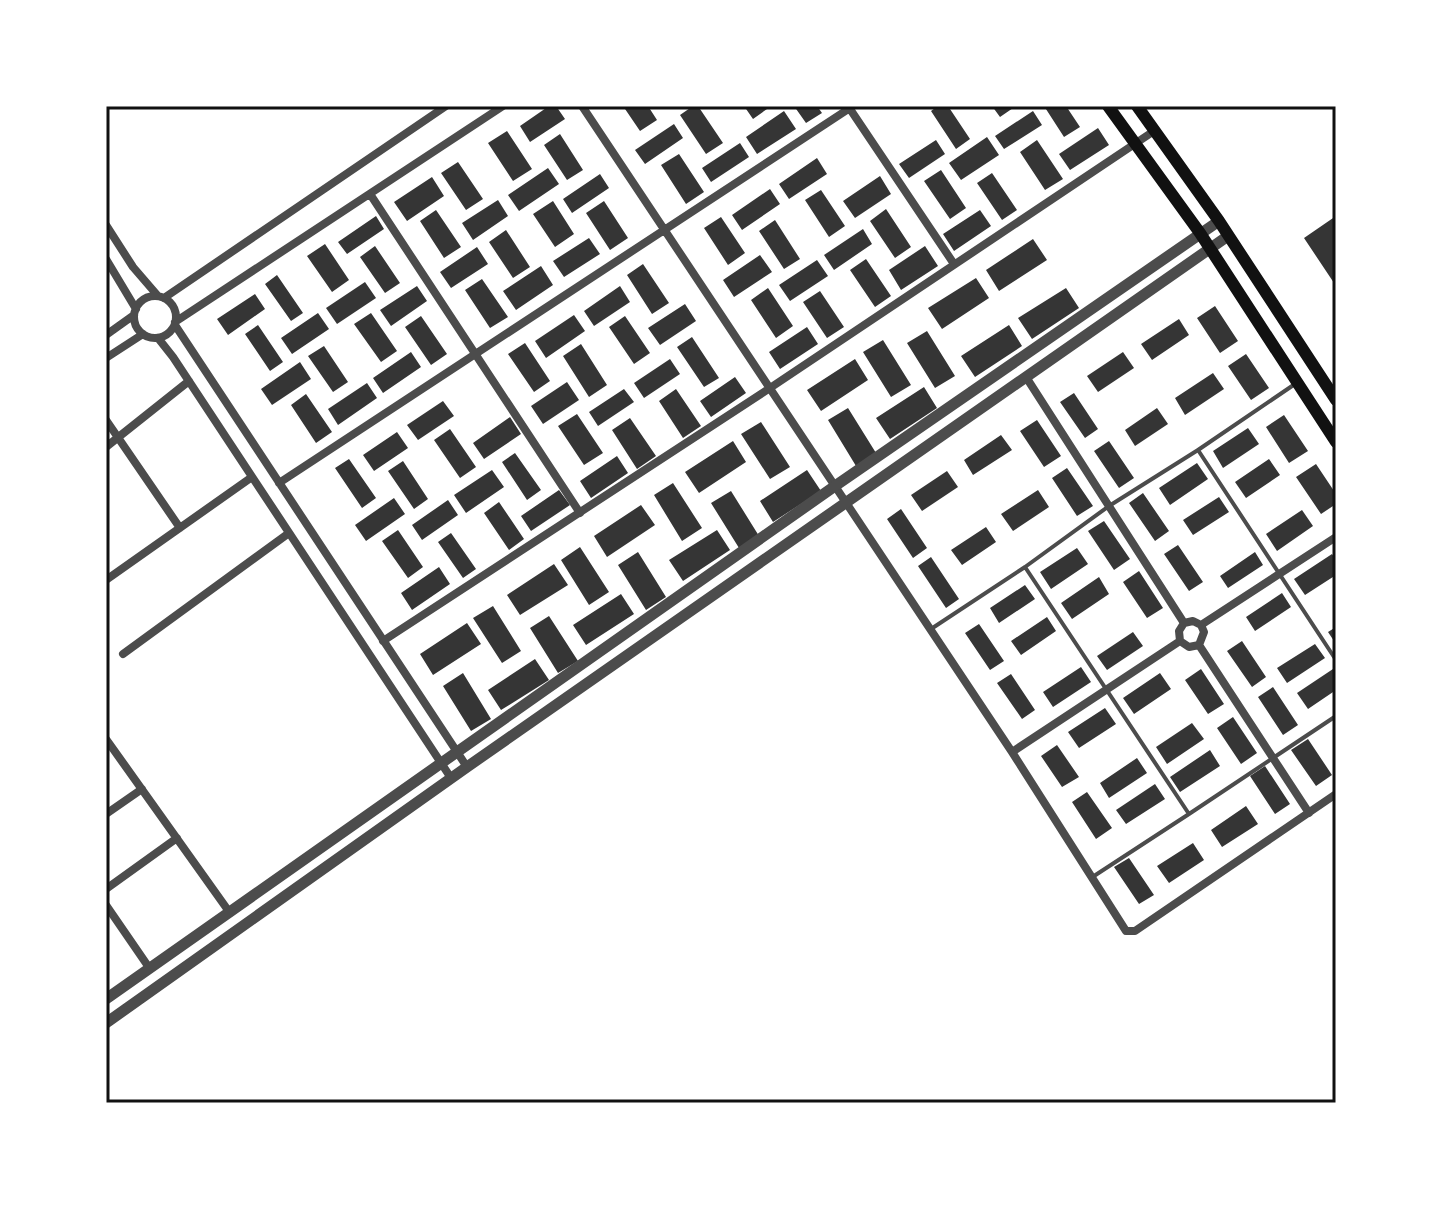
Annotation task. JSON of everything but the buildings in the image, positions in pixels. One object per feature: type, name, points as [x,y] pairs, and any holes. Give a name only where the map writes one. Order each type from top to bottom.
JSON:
[{"type":"main road","points":[[1108,106],[1200,233],[1336,442]]},
{"type":"main road","points":[[1142,107],[1154,131],[1219,221],[1336,400]]},
{"type":"street","points":[[106,335],[135,312],[145,299],[161,297],[446,106]]},
{"type":"street","points":[[158,338],[503,106]]},
{"type":"street","points":[[582,106],[1012,752],[1126,931],[1135,931],[1336,794]]},
{"type":"street","points":[[279,483],[850,107],[954,264]]},
{"type":"street","points":[[383,641],[770,388],[1154,131]]},
{"type":"street","points":[[370,194],[580,513]]},
{"type":"street","points":[[106,999],[835,486],[1219,221]]},
{"type":"street","points":[[106,225],[141,277],[175,310],[175,324],[467,767]]},
{"type":"street","points":[[106,1023],[451,778],[1228,236]]},
{"type":"street","points":[[106,259],[135,312],[135,322],[143,334],[158,338],[189,381],[451,778]]},
{"type":"street","points":[[106,358],[143,334]]},
{"type":"street","points":[[1026,377],[1184,623]]},
{"type":"street","points":[[106,447],[189,381]]},
{"type":"street","points":[[106,420],[180,528]]},
{"type":"street","points":[[106,580],[252,477]]},
{"type":"street","points":[[123,654],[289,533]]},
{"type":"street","points":[[1201,625],[1336,537]]},
{"type":"street","points":[[1180,641],[1179,631],[1184,623],[1193,621],[1201,625],[1204,632],[1199,645]]},
{"type":"street","points":[[1012,752],[1180,641]]},
{"type":"street","points":[[1180,641],[1189,647],[1199,645]]},
{"type":"street","points":[[1199,645],[1309,813]]},
{"type":"street","points":[[107,743],[230,913]]},
{"type":"street","points":[[106,814],[142,789]]},
{"type":"street","points":[[106,889],[177,838]]},
{"type":"street","points":[[107,907],[150,969]]},
{"type":"lane","points":[[930,629],[1297,382]]},
{"type":"lane","points":[[1198,450],[1336,660]]},
{"type":"lane","points":[[1025,567],[1189,814]]},
{"type":"lane","points":[[1092,877],[1336,716]]}]
